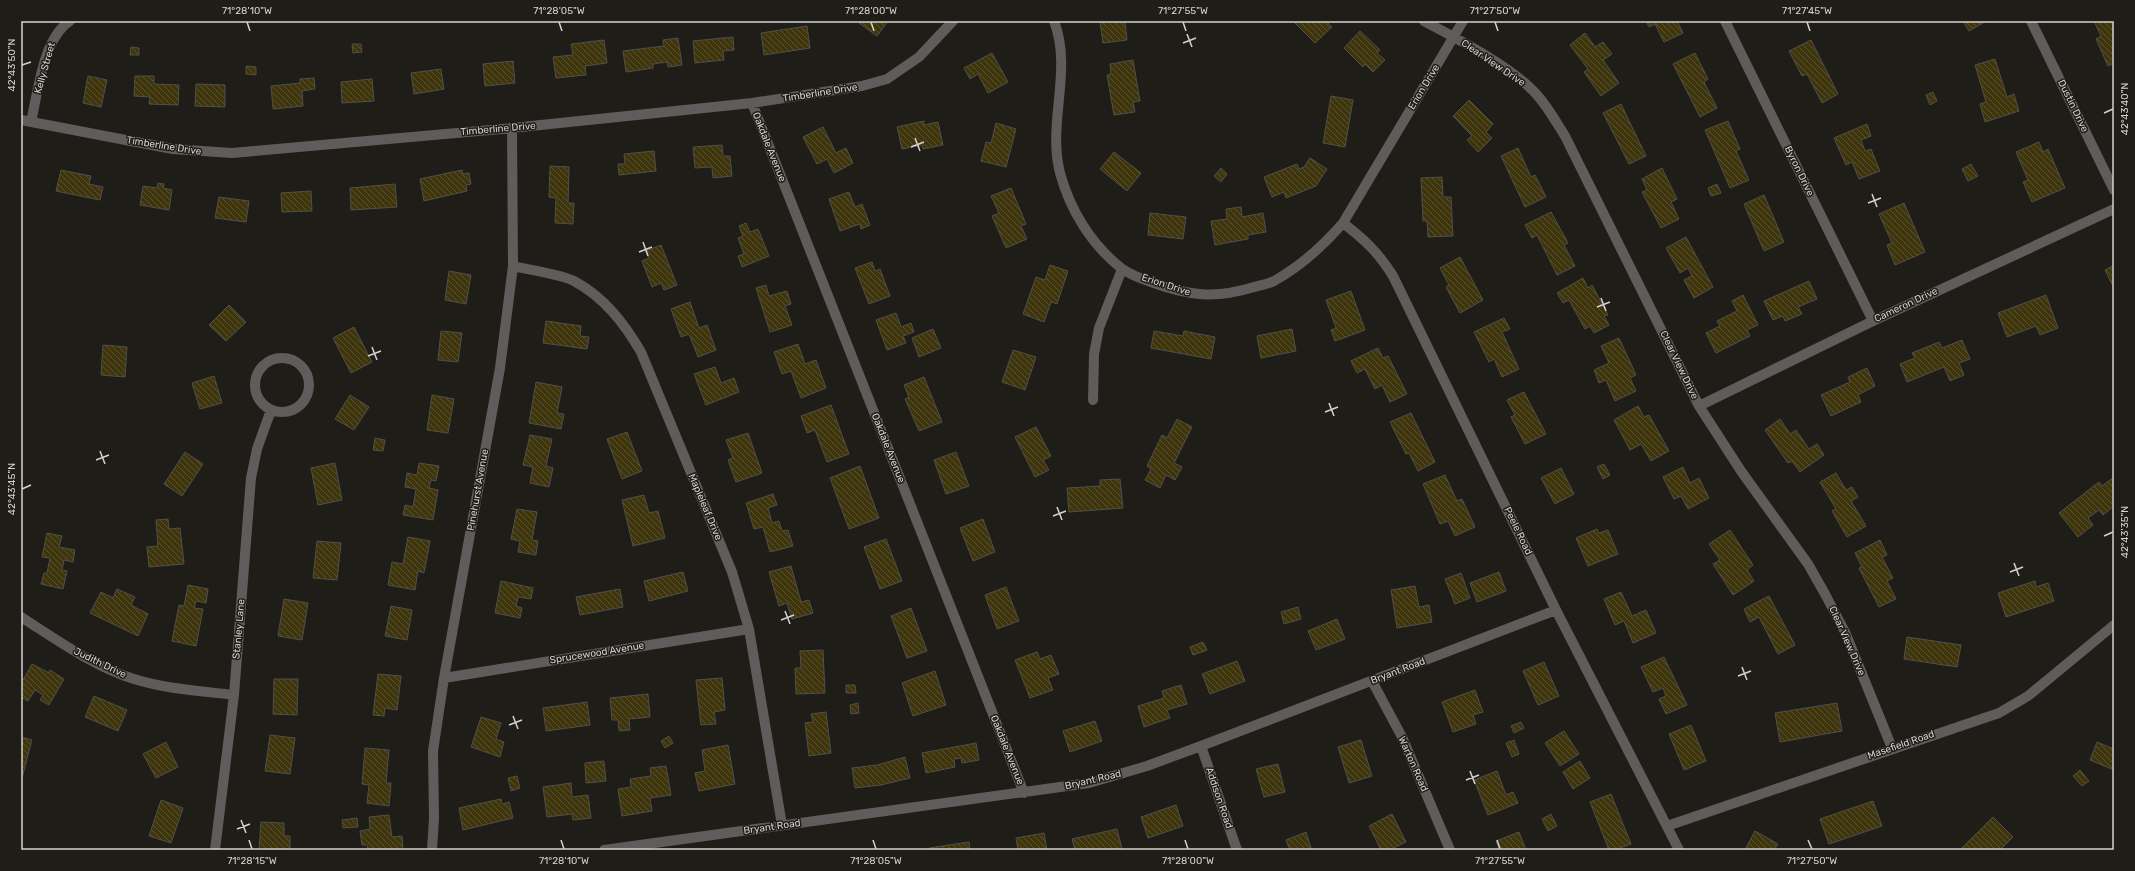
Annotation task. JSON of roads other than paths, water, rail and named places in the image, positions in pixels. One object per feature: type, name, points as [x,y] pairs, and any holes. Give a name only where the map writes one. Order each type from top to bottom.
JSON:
[{"type":"street","name":"Kelly Street","points":[[26,121],[49,46],[56,34],[70,21]]},
{"type":"street","name":"Timberline Drive","points":[[26,121],[173,149],[212,153],[232,153],[512,128],[752,103],[862,86],[887,79],[919,58],[953,21]]},
{"type":"street","name":"Erion Drive","points":[[1054,21],[1060,38],[1062,53],[1057,111],[1057,151],[1065,192],[1085,229],[1098,245],[1122,269],[1146,280],[1191,294],[1212,296],[1240,292],[1273,281],[1310,257],[1343,223],[1463,21]]},
{"type":"street","name":"Clear View Drive","points":[[1424,21],[1454,37],[1523,81],[1537,95],[1551,114],[1565,136],[1699,406],[1740,471],[1808,564],[1825,594],[1844,632],[1892,748]]},
{"type":"street","name":"Byron Drive","points":[[1724,21],[1873,320]]},
{"type":"street","name":"Dustin Drive","points":[[2031,21],[2114,190]]},
{"type":"street","name":"Oakdale Avenue","points":[[752,103],[1024,793]]},
{"type":"street","name":"Pinehurst Avenue","points":[[432,850],[434,818],[433,751],[444,678],[500,368],[513,266],[512,128]]},
{"type":"street","name":"Cameron Drive","points":[[1699,406],[1873,320],[2114,209]]},
{"type":"street","name":"Peele Road","points":[[1343,223],[1367,241],[1381,256],[1393,276],[1556,610],[1679,850]]},
{"type":"street","name":"Mapleleaf Drive","points":[[513,266],[573,280],[601,300],[616,314],[629,331],[641,352],[732,572],[750,629],[782,825]]},
{"type":"street","points":[[1093,400],[1094,354],[1099,328],[1122,269]]},
{"type":"street","points":[[274,358],[292,359],[305,370],[309,378],[307,395],[302,403],[286,412],[271,410],[261,402],[256,395],[254,386],[256,377],[260,368],[266,362],[274,358]]},
{"type":"street","name":"Stanley Lane","points":[[215,850],[234,696],[251,478],[257,449],[271,410]]},
{"type":"street","name":"Bryant Road","points":[[604,850],[1089,783],[1147,766],[1201,746],[1556,610]]},
{"type":"street","name":"Judith Drive","points":[[21,617],[76,652],[107,669],[134,679],[161,686],[234,696]]},
{"type":"street","name":"Masefield Road","points":[[1667,826],[1892,748],[1999,713],[2028,696],[2114,625]]},
{"type":"street","name":"Sprucewood Avenue","points":[[444,678],[750,629]]},
{"type":"street","name":"Warton Road","points":[[1372,681],[1402,737],[1450,850]]},
{"type":"street","name":"Addison Road","points":[[1201,746],[1237,850]]}]
